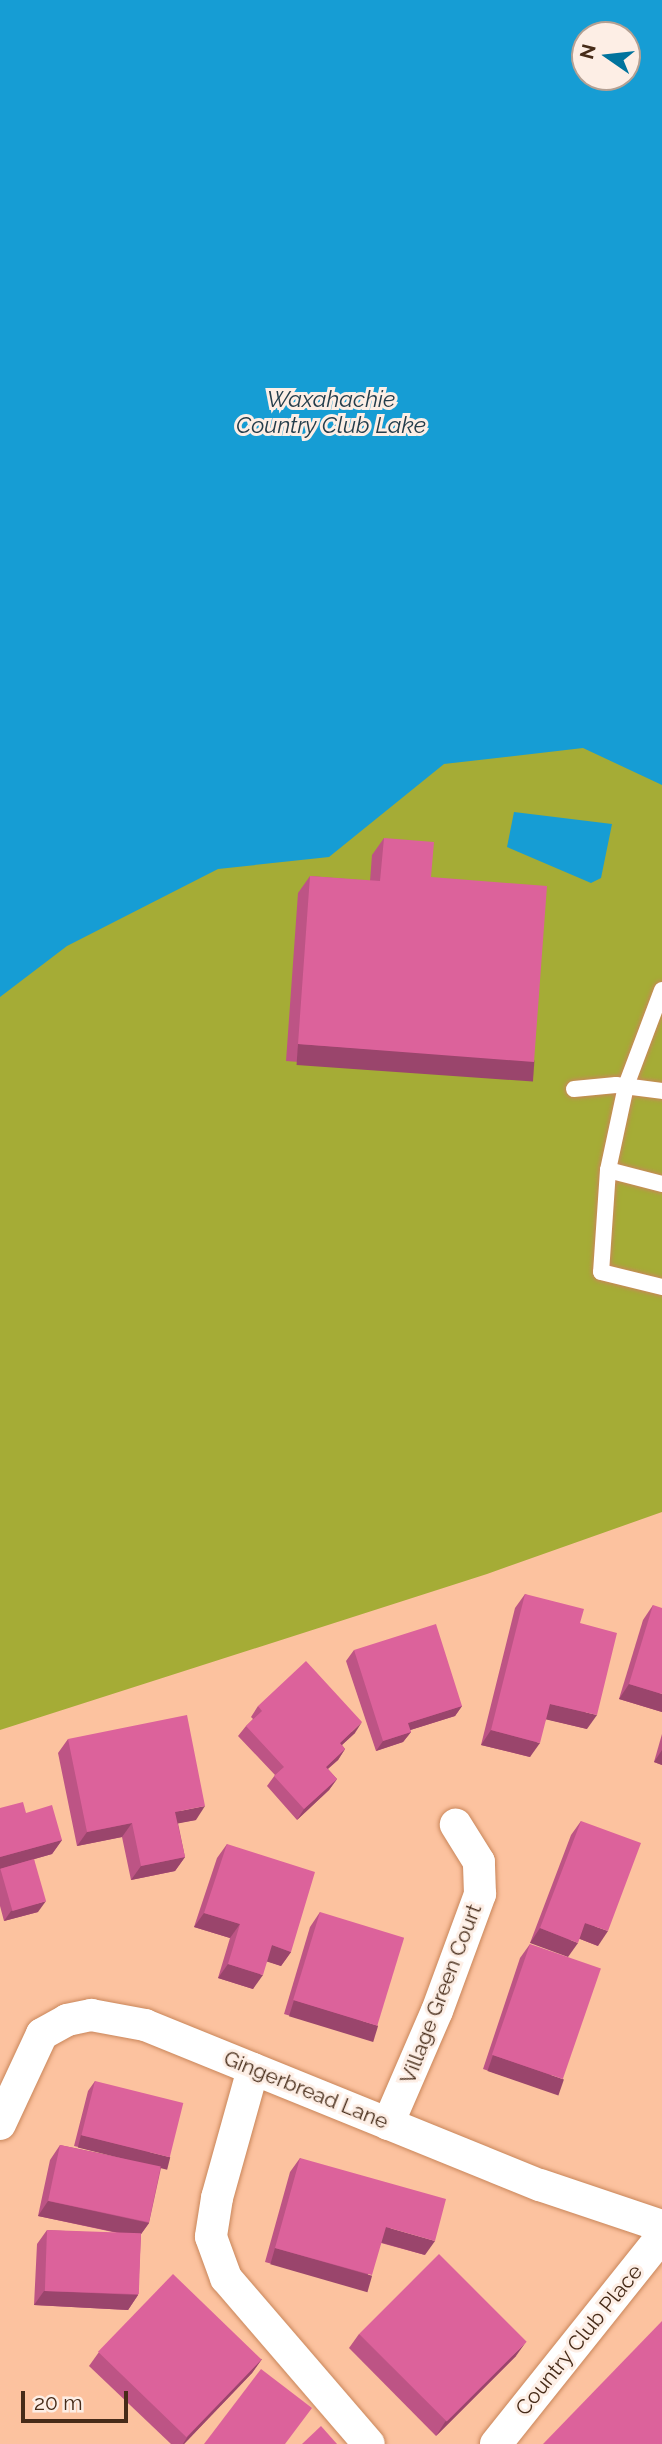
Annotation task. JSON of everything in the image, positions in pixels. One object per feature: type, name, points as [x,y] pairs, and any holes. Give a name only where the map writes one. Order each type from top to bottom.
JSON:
[{"type":"street","name":"Village Green Court","points":[[388,2124],[437,2011],[480,1894],[479,1862],[456,1825]]},
{"type":"street","name":"Gingerbread Lane","points":[[0,2124],[42,2034],[67,2020],[91,2015],[145,2025],[540,2185],[662,2226]]},
{"type":"street","points":[[253,2069],[211,2237],[226,2278],[369,2444]]},
{"type":"street","name":"Country Club Place","points":[[496,2444],[662,2236]]},
{"type":"lane","points":[[662,990],[626,1086],[608,1170],[601,1272],[662,1287]]},
{"type":"lane","points":[[574,1089],[626,1086],[662,1091]]},
{"type":"lane","points":[[608,1170],[662,1184]]},
{"type":"green space","points":[[0,0],[662,0],[662,1512],[487,1574],[0,1730]]},
{"type":"water","name":"Waxahachie Country Club Lake","points":[[0,0],[662,0],[662,785],[583,748],[444,764],[329,857],[218,869],[67,946],[0,997]]},
{"type":"water","points":[[514,812],[612,824],[601,878],[591,883],[507,847]]},
{"type":"building","points":[[384,838],[434,842],[431,877],[547,886],[534,1062],[298,1044],[310,876],[380,881]]},
{"type":"building","points":[[525,1594],[584,1609],[580,1623],[617,1633],[597,1715],[550,1704],[540,1743],[491,1730]]},
{"type":"building","points":[[653,1605],[662,1608],[662,1694],[629,1684]]},
{"type":"building","points":[[436,1624],[462,1706],[408,1723],[411,1732],[383,1741],[354,1650]]},
{"type":"building","points":[[306,1661],[362,1722],[340,1743],[345,1749],[326,1767],[337,1779],[304,1809],[274,1776],[284,1767],[246,1726],[262,1711],[258,1706]]},
{"type":"building","points":[[187,1715],[205,1806],[175,1812],[185,1857],[141,1866],[132,1823],[87,1832],[68,1739]]},
{"type":"building","points":[[23,1802],[26,1813],[52,1805],[62,1840],[0,1857],[0,1808]]},
{"type":"building","points":[[581,1821],[641,1843],[608,1931],[585,1923],[578,1943],[540,1928]]},
{"type":"building","points":[[227,1844],[315,1872],[291,1952],[272,1945],[263,1975],[228,1964],[240,1924],[204,1913]]},
{"type":"building","points":[[34,1859],[46,1901],[12,1911],[0,1869]]},
{"type":"building","points":[[320,1912],[404,1938],[377,2026],[293,2000]]},
{"type":"building","points":[[530,1944],[601,1968],[563,2079],[492,2055]]},
{"type":"building","points":[[95,2081],[183,2103],[170,2157],[81,2135]]},
{"type":"building","points":[[60,2145],[161,2166],[149,2222],[48,2201]]},
{"type":"building","points":[[300,2158],[446,2199],[435,2241],[386,2227],[372,2275],[275,2248]]},
{"type":"building","points":[[47,2230],[141,2233],[139,2294],[45,2291]]},
{"type":"building","points":[[439,2254],[527,2342],[447,2422],[359,2334]]},
{"type":"building","points":[[173,2274],[261,2359],[186,2437],[98,2352]]},
{"type":"building","points":[[662,2321],[662,2444],[543,2444]]},
{"type":"building","points":[[261,2369],[312,2408],[285,2444],[204,2444]]},
{"type":"building","points":[[321,2426],[337,2444],[302,2444]]}]
